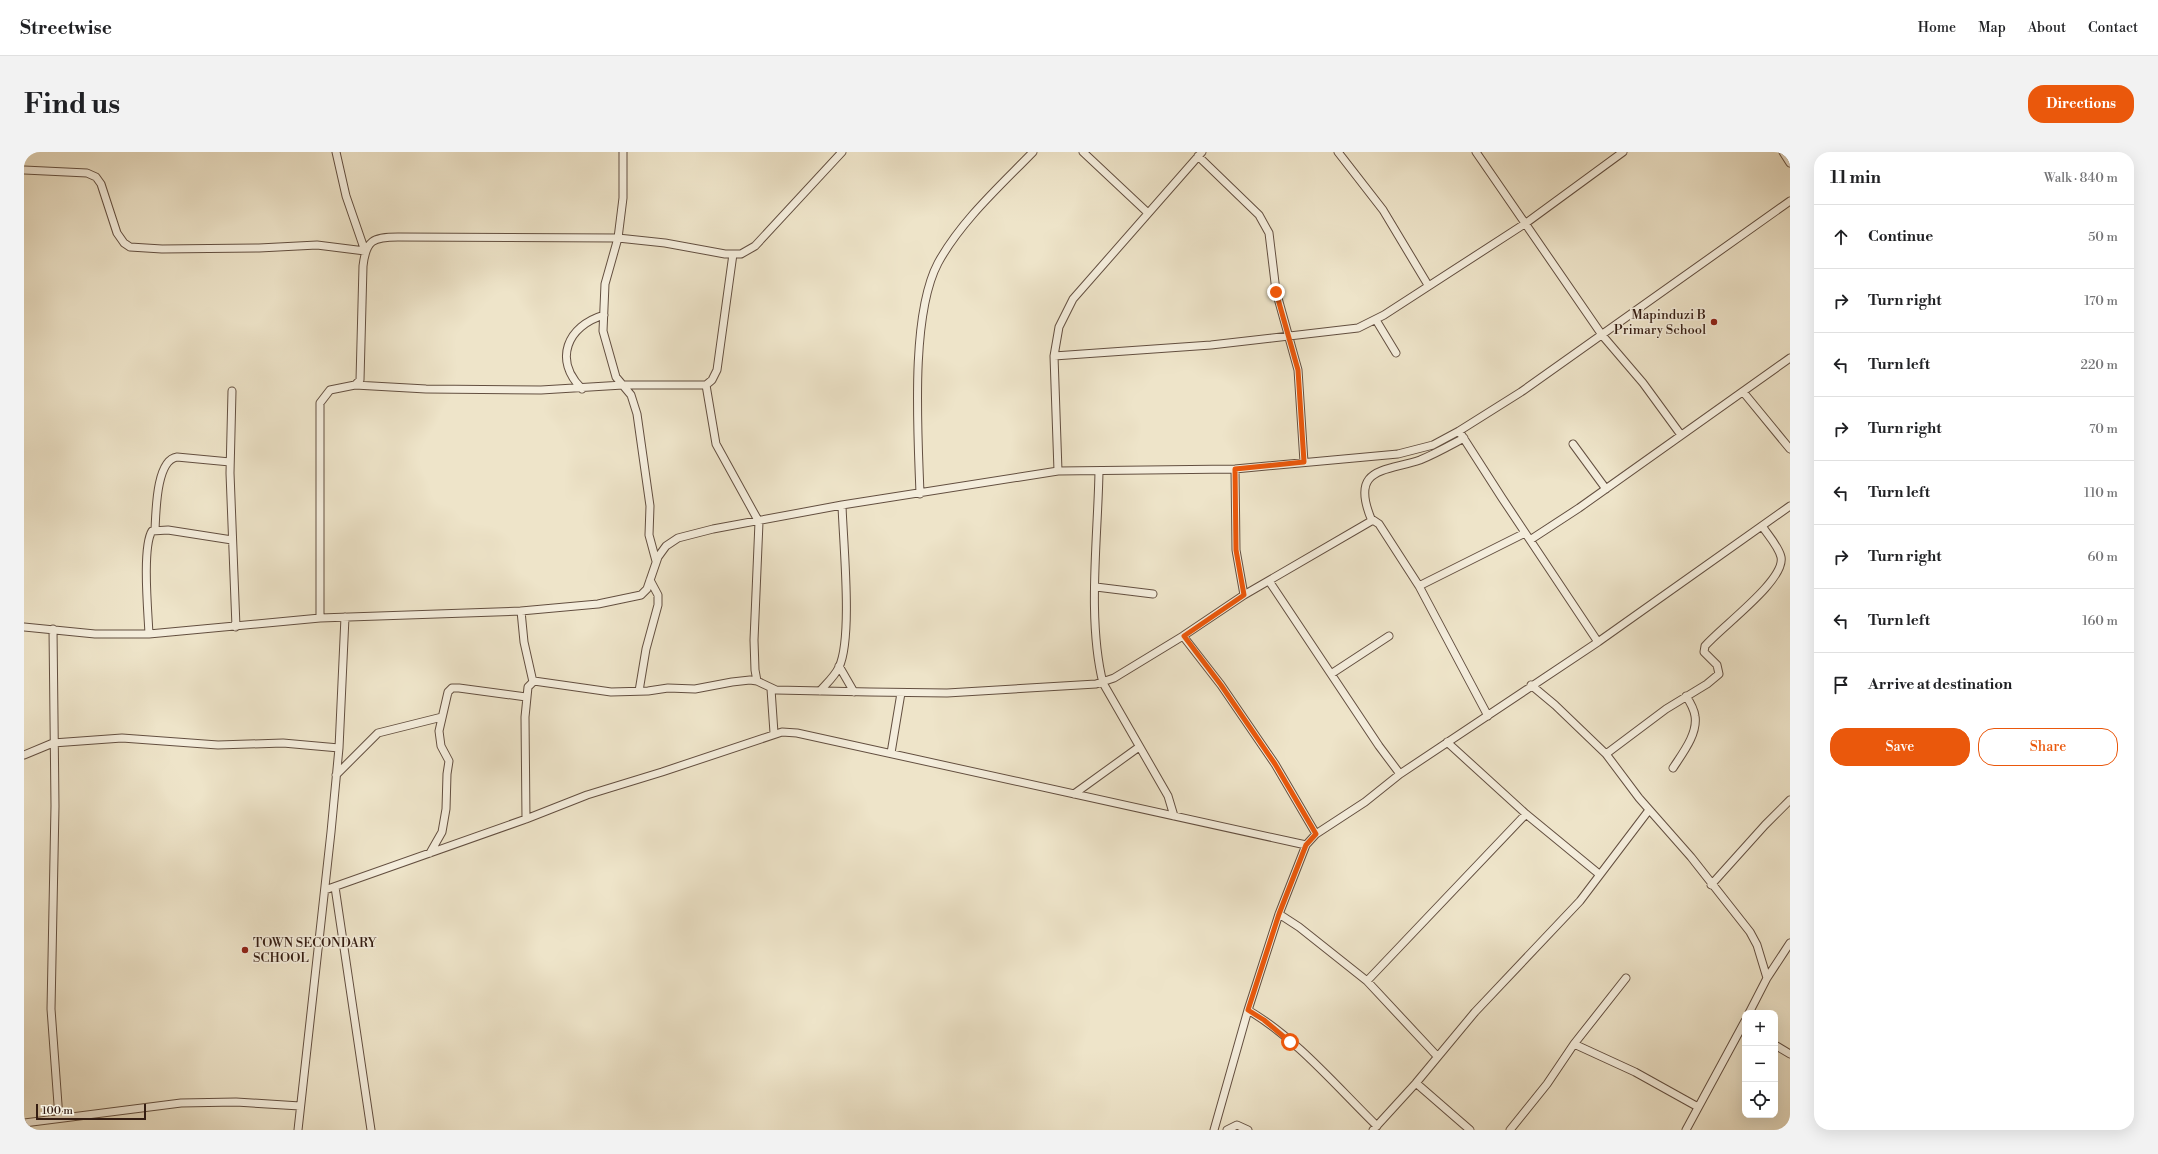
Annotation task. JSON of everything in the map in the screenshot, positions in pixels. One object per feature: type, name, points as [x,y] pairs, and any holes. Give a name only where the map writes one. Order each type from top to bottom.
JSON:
[{"type":"street","points":[[336,152],[346,196],[366,251]]},
{"type":"street","points":[[623,152],[623,198],[618,238],[605,284],[603,333],[616,377],[632,395],[637,414],[650,510],[649,535],[656,561]]},
{"type":"street","points":[[355,385],[360,380],[362,362],[363,266],[366,251],[371,241],[384,237],[618,238],[741,254],[755,246],[842,152]]},
{"type":"street","points":[[920,494],[920,345],[925,304],[932,277],[939,262],[963,228],[1033,152]]},
{"type":"street","points":[[1083,152],[1148,213]]},
{"type":"street","points":[[1338,152],[1383,210],[1428,285]]},
{"type":"street","points":[[1476,152],[1602,335],[1643,383],[1681,435]]},
{"type":"street","points":[[1054,356],[1211,345],[1287,335],[1348,330],[1376,320],[1526,223],[1623,152]]},
{"type":"street","points":[[1784,152],[1790,163]]},
{"type":"street","points":[[1058,471],[1054,356],[1059,326],[1073,299],[1200,154],[1246,200],[1265,223],[1270,238],[1276,292],[1298,370],[1304,462]]},
{"type":"street","points":[[24,170],[87,173],[96,177],[104,190],[117,234],[124,243],[131,247],[259,248],[317,245],[366,251]]},
{"type":"street","points":[[1488,716],[1419,586],[1379,524],[1372,520],[1366,506],[1365,490],[1372,477],[1380,470],[1420,460],[1462,435],[1790,200]]},
{"type":"street","points":[[320,618],[320,403],[327,392],[332,389],[355,385],[426,389],[582,388],[622,385],[706,385],[712,380],[716,370],[733,254]]},
{"type":"street","points":[[582,388],[569,374],[567,360],[568,348],[572,337],[581,325],[604,315]]},
{"type":"street","points":[[1376,320],[1396,353]]},
{"type":"street","points":[[1530,540],[1744,393],[1790,358]]},
{"type":"street","points":[[706,385],[717,448],[759,522],[754,640],[754,670],[757,681]]},
{"type":"street","points":[[232,391],[230,462],[236,627]]},
{"type":"street","points":[[1744,393],[1790,449]]},
{"type":"street","points":[[24,627],[109,635],[149,634],[320,618],[521,611],[598,604],[633,598],[644,593],[656,561],[664,548],[678,538],[713,529],[759,522],[842,505],[920,494],[1058,471],[1235,469],[1405,453],[1462,435]]},
{"type":"street","points":[[1462,435],[1598,642]]},
{"type":"street","points":[[1573,444],[1606,489]]},
{"type":"street","points":[[149,634],[148,548],[150,535],[155,530],[162,471],[169,460],[177,457],[230,462]]},
{"type":"street","points":[[1235,469],[1236,550],[1244,595]]},
{"type":"street","points":[[1099,471],[1096,587],[1096,628],[1099,667],[1104,683],[1168,796],[1174,816]]},
{"type":"street","points":[[820,690],[840,666],[844,645],[846,608],[842,505]]},
{"type":"street","points":[[1214,1130],[1248,1010],[1279,914],[1306,845],[1316,834],[1365,802],[1400,774],[1447,742],[1598,642],[1790,506]]},
{"type":"street","points":[[526,819],[524,764],[526,697],[528,687],[533,682],[542,681],[568,687],[611,692],[653,691],[668,688],[695,689],[732,682],[757,681],[771,689],[947,693],[1050,688],[1104,683],[1184,636],[1244,595],[1372,520]]},
{"type":"street","points":[[1606,754],[1638,729],[1686,696],[1707,684],[1719,674],[1716,665],[1704,652],[1705,646],[1765,589],[1781,569],[1781,555],[1762,526]]},
{"type":"street","points":[[155,530],[232,540]]},
{"type":"street","points":[[1419,586],[1525,533]]},
{"type":"street","points":[[639,691],[646,649],[658,605],[658,595],[650,580]]},
{"type":"street","points":[[1269,581],[1400,774]]},
{"type":"street","points":[[1096,587],[1153,594]]},
{"type":"street","points":[[521,611],[523,635],[533,682]]},
{"type":"street","points":[[298,1130],[325,890],[339,748],[345,617]]},
{"type":"street","points":[[53,629],[53,743],[55,806],[51,1010],[59,1118]]},
{"type":"street","points":[[1184,636],[1221,685],[1275,764],[1316,834]]},
{"type":"street","points":[[1331,674],[1389,636]]},
{"type":"street","points":[[840,666],[854,692]]},
{"type":"street","points":[[1532,685],[1606,754],[1649,810],[1691,857],[1711,885],[1750,932],[1757,945],[1767,978]]},
{"type":"street","points":[[430,853],[442,832],[446,809],[446,774],[449,760],[440,742],[439,728],[448,692],[453,688],[526,697]]},
{"type":"street","points":[[771,689],[774,733]]},
{"type":"street","points":[[891,753],[901,692]]},
{"type":"street","points":[[1673,768],[1688,744],[1696,720],[1694,710],[1686,696]]},
{"type":"street","points":[[336,776],[378,733],[442,717]]},
{"type":"street","points":[[325,890],[526,819],[588,795],[662,772],[774,733],[797,733],[1306,845]]},
{"type":"street","points":[[24,755],[53,743],[138,738],[218,745],[283,743],[339,748]]},
{"type":"street","points":[[1447,742],[1526,814],[1599,874]]},
{"type":"street","points":[[1074,794],[1139,747]]},
{"type":"street","points":[[1711,885],[1765,825],[1790,800]]},
{"type":"street","points":[[1248,1010],[1264,1020],[1290,1042],[1375,1128],[1416,1083],[1475,1012],[1580,901],[1649,810]]},
{"type":"street","points":[[1367,981],[1526,814]]},
{"type":"street","points":[[335,887],[371,1130]]},
{"type":"street","points":[[1279,914],[1300,927],[1367,981],[1437,1056]]},
{"type":"street","points":[[1751,1010],[1767,978],[1790,943]]},
{"type":"street","points":[[1510,1130],[1547,1084],[1574,1044],[1626,978]]},
{"type":"street","points":[[1686,1130],[1742,1028]]},
{"type":"street","points":[[1574,1044],[1635,1072],[1698,1107]]},
{"type":"street","points":[[1777,1046],[1790,1054]]},
{"type":"street","points":[[1416,1083],[1470,1130]]},
{"type":"street","points":[[24,1123],[124,1109],[188,1103],[236,1102],[300,1106]]},
{"type":"street","points":[[1227,1130],[1237,1125],[1248,1130]]},
{"type":"place","name":"Mapinduzi B Primary School","points":[[1714,322]]},
{"type":"place","name":"TOWN SECONDARY SCHOOL","points":[[245,950]]},
{"type":"route","points":[[1276,292],[1298,370],[1304,462],[1235,469],[1236,550],[1244,595],[1184,636],[1221,685],[1261,746],[1275,764],[1316,834],[1306,845],[1279,914],[1248,1010],[1264,1020],[1290,1042]]}]
